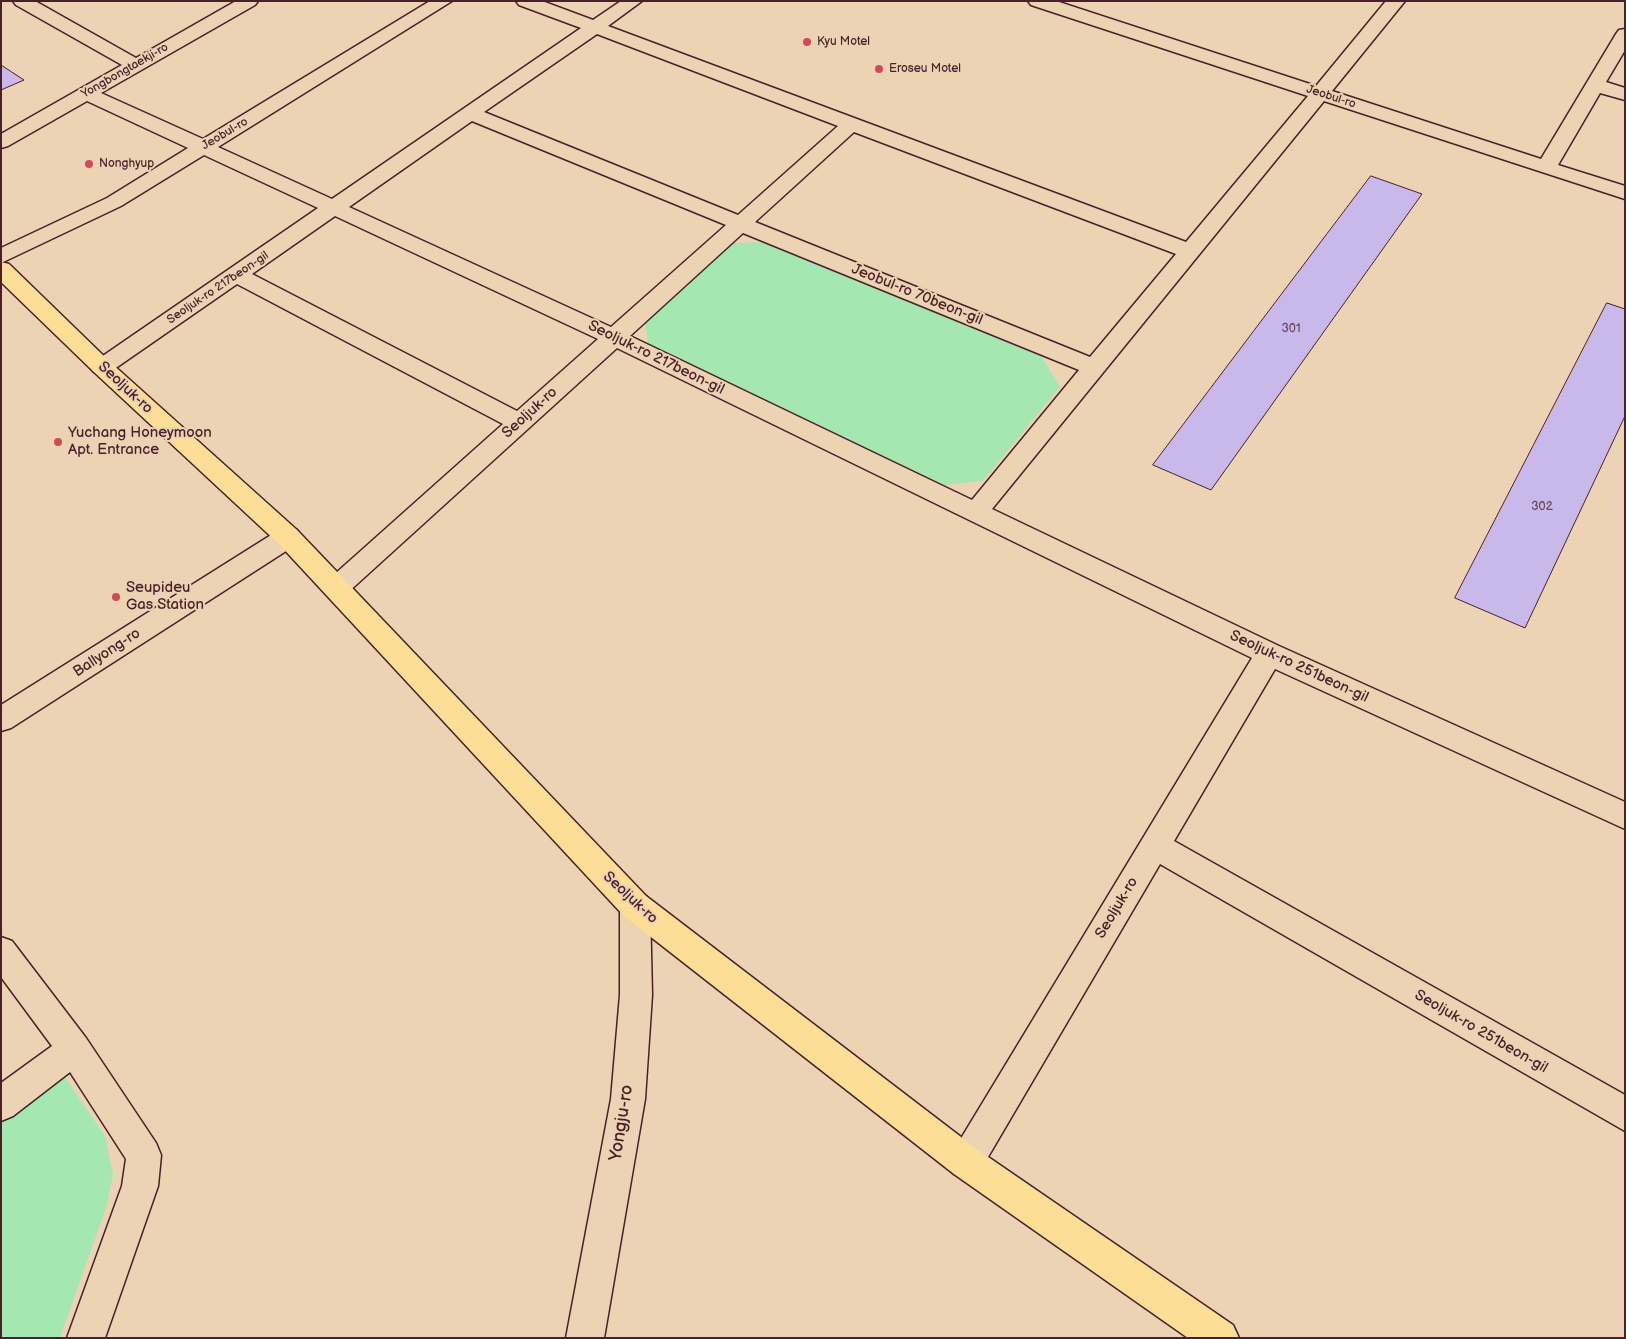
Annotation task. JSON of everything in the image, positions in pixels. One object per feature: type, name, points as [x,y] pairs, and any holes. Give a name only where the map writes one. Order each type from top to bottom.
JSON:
[{"type":"main road","name":"Seoljuk-ro","points":[[1,269],[102,367],[288,537],[635,906],[966,1162],[1220,1338]]},
{"type":"street","points":[[22,1],[136,65]]},
{"type":"street","name":"Yongbongtaekji-ro","points":[[1,142],[249,1]]},
{"type":"street","name":"Jeobul-ro","points":[[1,256],[114,202],[443,1]]},
{"type":"street","points":[[526,1],[1189,251]]},
{"type":"street","name":"Seoljuk-ro 217beon-gil","points":[[102,367],[237,276],[633,1]]},
{"type":"street","name":"Jeobul-ro","points":[[1037,1],[1625,193]]},
{"type":"street","points":[[975,513],[1093,367],[1396,1]]},
{"type":"street","points":[[1546,168],[1625,34]]},
{"type":"street","points":[[1595,85],[1625,94]]},
{"type":"street","name":"Seoljuk-ro 217beon-gil","points":[[86,93],[613,337],[975,513]]},
{"type":"street","points":[[471,114],[740,223]]},
{"type":"street","name":"Seoljuk-ro","points":[[336,588],[851,124]]},
{"type":"street","name":"Jeobul-ro 70beon-gil","points":[[740,223],[1093,367]]},
{"type":"street","points":[[237,276],[519,422]]},
{"type":"street","name":"Seoljuk-ro 251beon-gil","points":[[975,513],[1269,654],[1625,816]]},
{"type":"street","name":"Ballyong-ro","points":[[1,720],[288,537]]},
{"type":"street","name":"Seoljuk-ro","points":[[966,1162],[1269,654]]},
{"type":"street","name":"Seoljuk-ro 251beon-gil","points":[[1154,846],[1625,1114]]},
{"type":"street","name":"Yongju-ro","points":[[585,1338],[628,1099],[636,995],[635,906]]},
{"type":"street","points":[[1,951],[74,1049],[144,1156],[140,1186],[86,1338]]},
{"type":"street","points":[[1,1104],[74,1049]]},
{"type":"green space","points":[[767,242],[1041,356],[1060,387],[983,481],[945,485],[649,349],[645,323],[733,243]]},
{"type":"green space","points":[[63,1074],[105,1136],[113,1174],[107,1205],[60,1338],[1,1338],[1,1119]]},
{"type":"building","points":[[1,65],[24,80],[1,90]]},
{"type":"building","points":[[1371,176],[1422,194],[1211,490],[1153,465]]},
{"type":"building","points":[[1607,303],[1625,309],[1625,416],[1525,628],[1455,598]]},
{"type":"place","name":"Kyu Motel","points":[[807,42]]},
{"type":"place","name":"Eroseu Motel","points":[[879,69]]},
{"type":"place","name":"Nonghyup","points":[[89,164]]},
{"type":"place","name":"Yuchang Honeymoon Apt. Entrance","points":[[58,442]]},
{"type":"place","name":"Seupideu Gas Station","points":[[116,597]]}]
